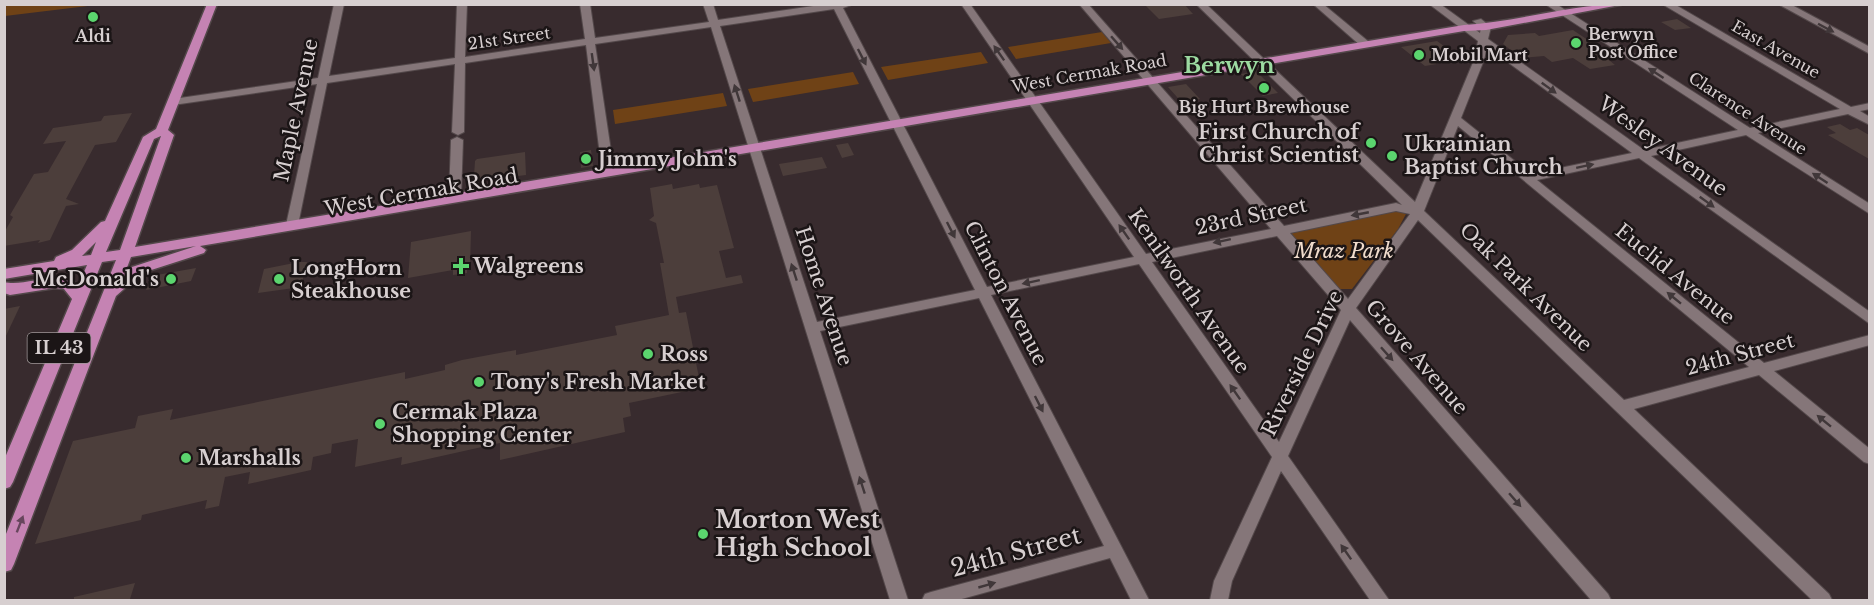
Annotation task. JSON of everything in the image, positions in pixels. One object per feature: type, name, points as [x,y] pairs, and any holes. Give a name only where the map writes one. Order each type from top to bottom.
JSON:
[{"type":"main road","name":"IL 43","points":[[4,482],[115,214],[149,138],[161,131],[212,4]]},
{"type":"main road","name":"West Cermak Road","points":[[94,263],[650,172],[742,154],[754,149],[1464,28],[1575,4]]},
{"type":"main road","name":"West Cermak Road","points":[[1556,9],[1620,4]]},
{"type":"main road","name":"IL 43","points":[[4,564],[136,226],[168,135],[161,131]]},
{"type":"main road","name":"West Cermak Road","points":[[204,245],[292,225],[740,148],[754,149]]},
{"type":"main road","points":[[24,270],[77,253],[100,232],[115,214]]},
{"type":"main road","points":[[136,226],[150,241],[204,245]]},
{"type":"main road","points":[[108,299],[136,270],[204,245]]},
{"type":"main road","points":[[4,274],[94,263]]},
{"type":"main road","points":[[4,286],[94,263]]},
{"type":"main road","points":[[4,286],[10,290],[46,284],[69,285],[80,298]]},
{"type":"street","name":"Maple Avenue","points":[[292,225],[339,4]]},
{"type":"street","points":[[455,197],[462,4]]},
{"type":"street","points":[[585,4],[609,171]]},
{"type":"street","name":"Home Avenue","points":[[708,4],[899,600]]},
{"type":"street","name":"Kenilworth Avenue","points":[[965,4],[1380,600]]},
{"type":"street","name":"Grove Avenue","points":[[1083,4],[1602,600]]},
{"type":"street","name":"Oak Park Avenue","points":[[1200,4],[1823,600]]},
{"type":"street","points":[[1317,4],[1365,44]]},
{"type":"street","name":"Wesley Avenue","points":[[1433,4],[1869,319]]},
{"type":"street","name":"East Avenue","points":[[1666,4],[1869,122]]},
{"type":"street","points":[[1782,4],[1869,51]]},
{"type":"street","name":"21st Street","points":[[173,102],[841,5]]},
{"type":"street","name":"Clinton Avenue","points":[[841,5],[897,124],[1140,600]]},
{"type":"street","name":"Clarence Avenue","points":[[1556,9],[1869,210]]},
{"type":"street","name":"Riverside Drive","points":[[1219,600],[1223,581],[1348,309],[1417,212],[1456,119],[1484,42],[1482,24]]},
{"type":"street","points":[[1528,178],[1869,106]]},
{"type":"street","name":"Euclid Avenue","points":[[1456,119],[1869,458]]},
{"type":"street","name":"23rd Street","points":[[812,328],[1279,229],[1396,207],[1417,212]]},
{"type":"street","name":"24th Street","points":[[1622,407],[1869,340]]},
{"type":"street","name":"24th Street","points":[[931,600],[1114,550]]},
{"type":"green space","points":[[5,4],[96,4],[96,5],[5,16]]},
{"type":"green space","points":[[1102,32],[1111,43],[1016,59],[1008,47]]},
{"type":"green space","points":[[981,52],[988,63],[888,80],[881,67]]},
{"type":"green space","points":[[853,72],[859,84],[753,102],[748,89]]},
{"type":"green space","points":[[723,93],[727,106],[615,124],[613,110]]},
{"type":"green space","name":"Mraz Park","points":[[1399,210],[1406,214],[1398,229],[1352,289],[1339,289],[1291,236],[1292,232]]},
{"type":"building","points":[[1184,4],[1193,14],[1159,19],[1146,6]]},
{"type":"building","points":[[1677,19],[1691,28],[1675,30],[1661,22]]},
{"type":"building","points":[[1573,30],[1616,59],[1609,60],[1615,65],[1590,69],[1573,58],[1552,62],[1544,56],[1521,58],[1503,44],[1508,35],[1535,33],[1539,36]]},
{"type":"building","points":[[1437,41],[1456,55],[1432,60],[1437,64],[1425,66],[1401,47]]},
{"type":"building","name":"Big Hurt Brewhouse","points":[[1256,71],[1278,93],[1263,96],[1241,74]]},
{"type":"building","points":[[1186,84],[1200,99],[1194,100],[1197,104],[1185,106],[1168,87]]},
{"type":"building","points":[[132,113],[116,142],[95,145],[66,199],[79,204],[66,206],[50,240],[4,246],[4,233],[13,217],[10,215],[34,174],[48,172],[66,141],[43,144],[53,128],[101,121],[104,116]]},
{"type":"building","points":[[1840,124],[1850,130],[1857,128],[1869,135],[1869,159],[1828,135],[1836,133],[1827,127]]},
{"type":"building","points":[[848,143],[854,155],[842,158],[836,145]]},
{"type":"building","name":"Jimmy John's","points":[[591,150],[593,166],[581,168],[580,152]]},
{"type":"building","points":[[525,152],[526,175],[477,181],[477,176],[474,176],[477,159]]},
{"type":"building","points":[[822,157],[827,168],[783,176],[779,164]]},
{"type":"building","name":"Cermak Plaza Shopping Center","points":[[672,184],[673,189],[699,184],[700,188],[717,185],[734,248],[719,251],[726,278],[741,275],[743,283],[676,297],[679,313],[686,312],[701,388],[629,403],[631,416],[623,418],[625,432],[500,460],[500,443],[401,465],[402,457],[355,467],[358,439],[332,444],[331,453],[313,457],[311,470],[248,484],[250,472],[225,477],[219,506],[205,509],[207,500],[142,515],[141,520],[35,544],[73,441],[135,428],[138,416],[173,409],[170,420],[405,372],[405,379],[445,370],[445,365],[462,360],[516,350],[516,355],[617,335],[615,326],[669,315],[660,263],[664,263],[656,223],[649,220],[654,216],[650,188]]},
{"type":"building","name":"Walgreens","points":[[471,231],[470,267],[467,267],[467,273],[453,275],[453,270],[408,278],[411,242]]},
{"type":"building","name":"LongHorn Steakhouse","points":[[307,262],[301,287],[258,293],[264,269]]},
{"type":"building","name":"McDonald's","points":[[196,268],[191,281],[146,290],[151,276]]},
{"type":"building","points":[[20,306],[4,340],[4,309]]},
{"type":"building","points":[[135,583],[130,599],[74,600],[74,597]]},
{"type":"place","name":"Aldi","points":[[93,17]]},
{"type":"place","name":"Berwyn Post Office","points":[[1576,43]]},
{"type":"place","name":"Mobil Mart","points":[[1419,55]]},
{"type":"place","name":"Big Hurt Brewhouse","points":[[1264,88]]},
{"type":"place","name":"First Church of Christ Scientist","points":[[1371,143]]},
{"type":"place","name":"Ukrainian Baptist Church","points":[[1392,156]]},
{"type":"place","name":"Jimmy John's","points":[[586,159]]},
{"type":"place","name":"Walgreens","points":[[461,266]]},
{"type":"place","name":"McDonald's","points":[[171,279]]},
{"type":"place","name":"LongHorn Steakhouse","points":[[279,279]]},
{"type":"place","name":"Ross","points":[[648,354]]},
{"type":"place","name":"Tony's Fresh Market","points":[[479,382]]},
{"type":"place","name":"Cermak Plaza Shopping Center","points":[[380,424]]},
{"type":"place","name":"Marshalls","points":[[186,458]]},
{"type":"place","name":"Morton West High School","points":[[703,534]]},
{"type":"district","name":"Berwyn","points":[[1229,65]]}]
